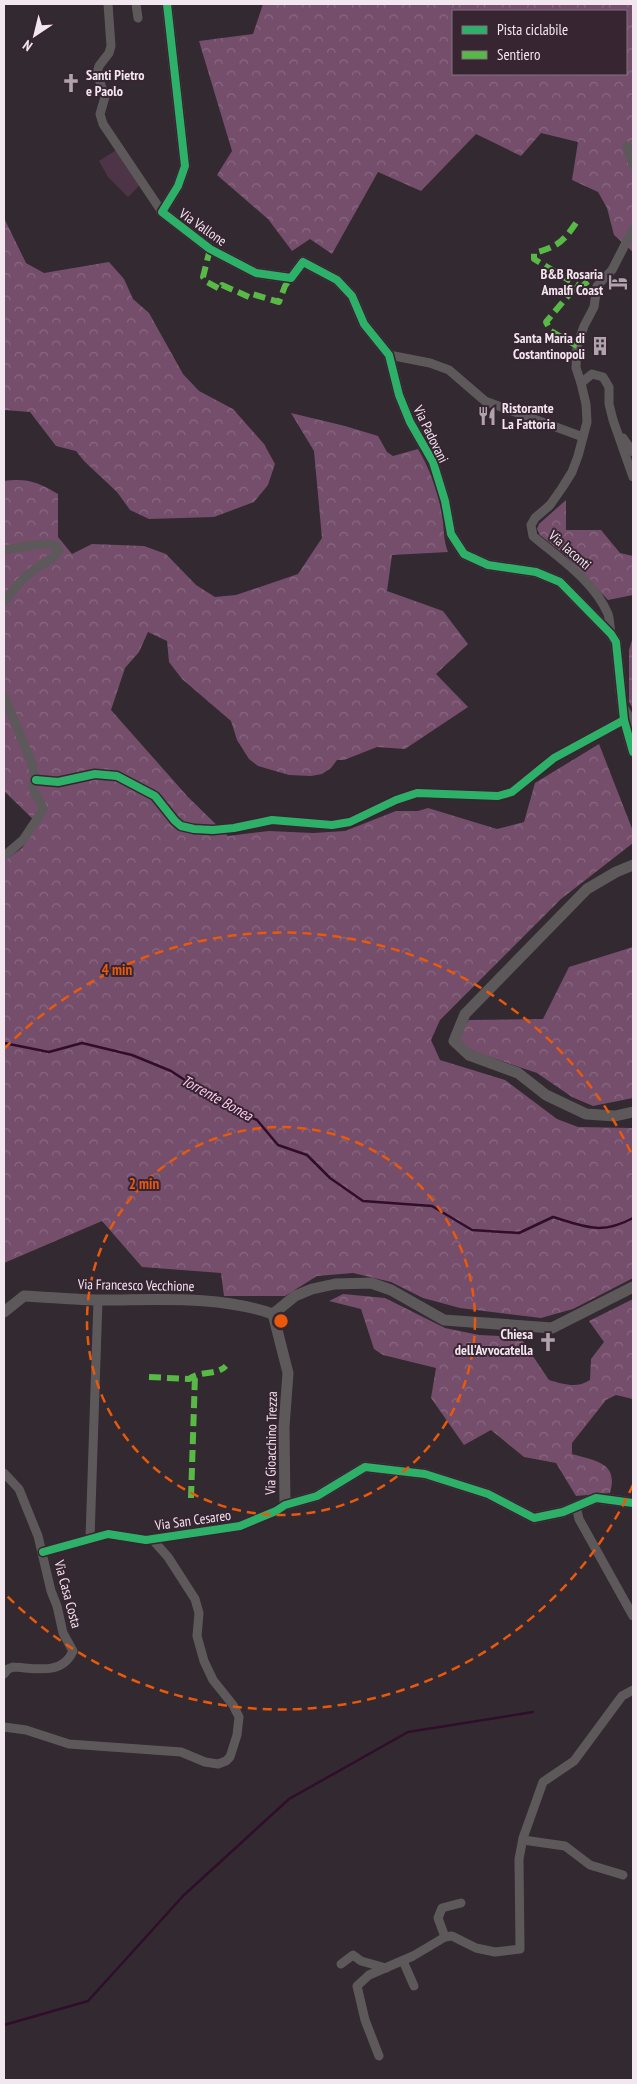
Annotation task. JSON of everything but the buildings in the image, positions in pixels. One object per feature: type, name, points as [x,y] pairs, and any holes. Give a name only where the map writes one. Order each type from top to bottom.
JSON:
[{"type":"street","name":"Via Vallone","points":[[108,4],[111,46],[97,73],[105,97],[101,110],[103,124],[162,212],[210,250],[256,273],[291,278],[303,262],[337,280],[352,296],[364,324],[389,355]]},
{"type":"street","points":[[136,4],[138,18]]},
{"type":"street","name":"Via Vallone","points":[[162,212],[178,186],[185,166],[167,4]]},
{"type":"street","points":[[626,146],[633,165]]},
{"type":"street","name":"Via Iaconti","points":[[611,634],[609,616],[594,592],[571,568],[533,536],[531,530],[535,518],[550,504],[572,472],[583,437],[586,413],[576,368],[577,346],[584,326],[594,307],[597,286],[612,270],[633,230]]},
{"type":"street","points":[[389,355],[430,363],[449,370],[485,401],[583,437]]},
{"type":"street","name":"Via Padovani","points":[[389,355],[399,395],[410,422],[433,462],[445,501],[451,534],[464,554],[488,565],[536,572],[560,582],[611,634],[616,642],[622,704],[628,722],[633,752]]},
{"type":"street","points":[[581,384],[592,374],[603,377],[609,387],[609,404],[633,477]]},
{"type":"street","points":[[618,432],[633,452]]},
{"type":"street","points":[[4,550],[50,544],[57,546],[59,550],[56,557],[31,572],[16,586],[4,602]]},
{"type":"street","points":[[4,696],[31,761],[36,780]]},
{"type":"street","points":[[36,780],[58,782],[95,774],[117,776],[155,796],[175,821],[181,826],[194,829],[227,829],[272,820],[332,825],[350,822],[396,800],[417,794],[498,796],[512,792],[554,758],[628,722]]},
{"type":"street","points":[[4,856],[23,840],[43,810],[32,785],[36,780]]},
{"type":"street","points":[[633,865],[616,872],[587,889],[465,1014],[454,1041],[469,1056],[518,1073],[546,1094],[586,1114],[615,1116],[633,1112]]},
{"type":"street","points":[[273,1314],[295,1296],[312,1289],[335,1284],[371,1284],[392,1290],[444,1320],[552,1328],[633,1287]]},
{"type":"street","name":"Via Francesco Vecchione","points":[[4,1312],[24,1296],[98,1300],[172,1299],[238,1304],[273,1314]]},
{"type":"street","points":[[90,1538],[98,1300]]},
{"type":"street","name":"Via Gioacchino Trezza","points":[[273,1314],[288,1373],[284,1427],[285,1505],[317,1496],[365,1467],[425,1474],[488,1494],[534,1518],[563,1512],[596,1498],[633,1503]]},
{"type":"street","points":[[4,1473],[19,1489],[43,1552]]},
{"type":"street","name":"Via San Cesareo","points":[[43,1552],[108,1534],[146,1540],[240,1526],[285,1505]]},
{"type":"street","points":[[576,1506],[579,1519],[633,1616]]},
{"type":"street","points":[[4,1727],[26,1730],[69,1744],[181,1752],[205,1762],[218,1764],[226,1762],[230,1757],[237,1735],[239,1717],[233,1705],[212,1680],[204,1660],[198,1636],[199,1613],[195,1599],[168,1558],[152,1539]]},
{"type":"street","name":"Via Casa Costa","points":[[4,1674],[12,1666],[54,1669],[68,1661],[73,1651],[63,1633],[43,1552]]},
{"type":"street","points":[[380,2056],[366,2020],[357,1986],[369,1975],[403,1961],[445,1937],[452,1936],[476,1948],[494,1952],[520,1949],[519,1859],[522,1840],[543,1782],[574,1761],[622,1696],[633,1690]]},
{"type":"street","points":[[522,1840],[565,1846],[590,1865],[623,1875]]},
{"type":"street","points":[[445,1937],[438,1918],[442,1908],[461,1904]]},
{"type":"street","points":[[341,1964],[353,1955],[361,1960],[386,1968]]},
{"type":"street","points":[[403,1961],[414,1986]]},
{"type":"green space","points":[[263,4],[633,4],[633,252],[614,235],[607,208],[598,192],[572,180],[578,142],[541,133],[521,156],[476,134],[421,191],[378,172],[332,254],[310,239],[292,251],[268,219],[217,175],[232,151],[199,41],[253,34]]},
{"type":"green space","points":[[4,218],[26,263],[44,273],[109,262],[124,279],[133,299],[149,313],[183,374],[199,391],[233,409],[264,444],[275,464],[268,485],[254,502],[214,517],[149,519],[130,510],[117,492],[76,451],[56,446],[30,412],[4,410]]},
{"type":"green space","points":[[291,413],[378,436],[387,452],[393,456],[418,449],[430,472],[438,496],[448,552],[392,555],[387,591],[443,611],[468,644],[436,674],[468,707],[405,749],[377,747],[344,760],[337,760],[331,768],[322,774],[311,776],[289,775],[258,766],[249,759],[237,740],[231,721],[182,679],[169,662],[167,641],[148,632],[139,652],[125,668],[111,710],[188,797],[228,836],[269,831],[313,833],[345,831],[396,811],[418,811],[428,808],[497,829],[524,822],[535,783],[599,744],[633,831],[633,843],[561,899],[440,1020],[431,1040],[440,1060],[505,1080],[557,1119],[578,1127],[633,1128],[633,1278],[573,1309],[541,1318],[460,1308],[423,1298],[391,1282],[353,1273],[317,1276],[285,1296],[224,1296],[221,1273],[142,1267],[102,1221],[4,1263],[4,861],[22,848],[38,824],[4,791],[4,481],[19,480],[32,482],[58,494],[58,537],[72,554],[92,544],[144,546],[166,554],[196,585],[215,597],[236,595],[298,574],[322,538],[314,451]]},
{"type":"green space","points":[[566,500],[566,530],[601,530],[620,553],[633,556],[633,595],[608,600],[565,555],[540,535],[537,529],[539,524]]},
{"type":"green space","points":[[633,637],[633,709],[629,702],[629,650]]},
{"type":"green space","points":[[633,947],[633,1098],[593,1106],[572,1097],[537,1073],[475,1052],[466,1047],[459,1039],[469,1020],[543,1019],[569,967]]},
{"type":"green space","points":[[343,1294],[385,1298],[445,1328],[479,1335],[520,1337],[549,1380],[575,1385],[590,1380],[591,1359],[604,1342],[589,1321],[633,1299],[633,1399],[616,1395],[606,1400],[572,1443],[572,1454],[597,1461],[608,1469],[612,1483],[610,1493],[576,1496],[556,1463],[524,1457],[491,1430],[464,1445],[431,1398],[436,1368],[383,1355],[374,1349],[361,1309],[329,1301]]},
{"type":"shaded area","points":[[118,149],[141,184],[128,197],[108,177],[99,161]]},
{"type":"waterway","name":"Torrente Bonea","points":[[4,1043],[49,1052],[82,1043],[132,1055],[171,1071],[220,1103],[257,1120],[278,1145],[307,1155],[330,1178],[363,1201],[432,1206],[472,1230],[519,1233],[553,1217],[593,1228],[612,1226],[633,1218]]},
{"type":"waterway","points":[[4,2025],[88,2001],[183,1896],[289,1799],[408,1732],[533,1712]]},
{"type":"marked path","points":[[576,223],[559,243],[534,253],[534,259],[577,285]]},
{"type":"marked path","points":[[210,249],[203,277],[207,282],[220,289],[222,285],[249,297],[252,294],[279,302],[285,286],[291,278]]},
{"type":"marked path","points":[[577,346],[551,331],[546,322],[577,285],[581,287],[592,278]]},
{"type":"marked path","points":[[149,1377],[189,1379],[194,1376],[218,1371],[226,1366]]},
{"type":"marked path","points":[[191,1498],[195,1375]]},
{"type":"cycle path","points":[[167,4],[185,166],[178,186],[162,212],[210,249],[256,273],[291,278],[303,262],[337,280],[352,296],[364,324],[389,355],[399,395],[410,422],[433,462],[445,501],[451,534],[464,554],[488,565],[536,572],[560,582],[611,634],[616,642],[624,720],[633,752]]},
{"type":"cycle path","points":[[36,780],[58,782],[95,774],[117,776],[155,796],[175,821],[181,826],[194,829],[234,828],[272,820],[332,825],[350,822],[396,800],[417,793],[498,796],[512,792],[554,758],[624,720]]},
{"type":"cycle path","points":[[43,1552],[108,1534],[146,1540],[240,1526],[276,1511],[285,1505],[317,1496],[365,1467],[425,1474],[488,1494],[534,1518],[563,1512],[596,1498],[633,1503]]},
{"type":"place","name":"Santi Pietro e Paolo","points":[[71,83]]},
{"type":"place","name":"B&B Rosaria Amalfi Coast","points":[[618,282]]},
{"type":"place","name":"Santa Maria di Costantinopoli","points":[[600,346]]},
{"type":"place","name":"Ristorante La Fattoria","points":[[487,416]]},
{"type":"place","name":"Chiesa dell'Avvocatella","points":[[548,1342]]}]
